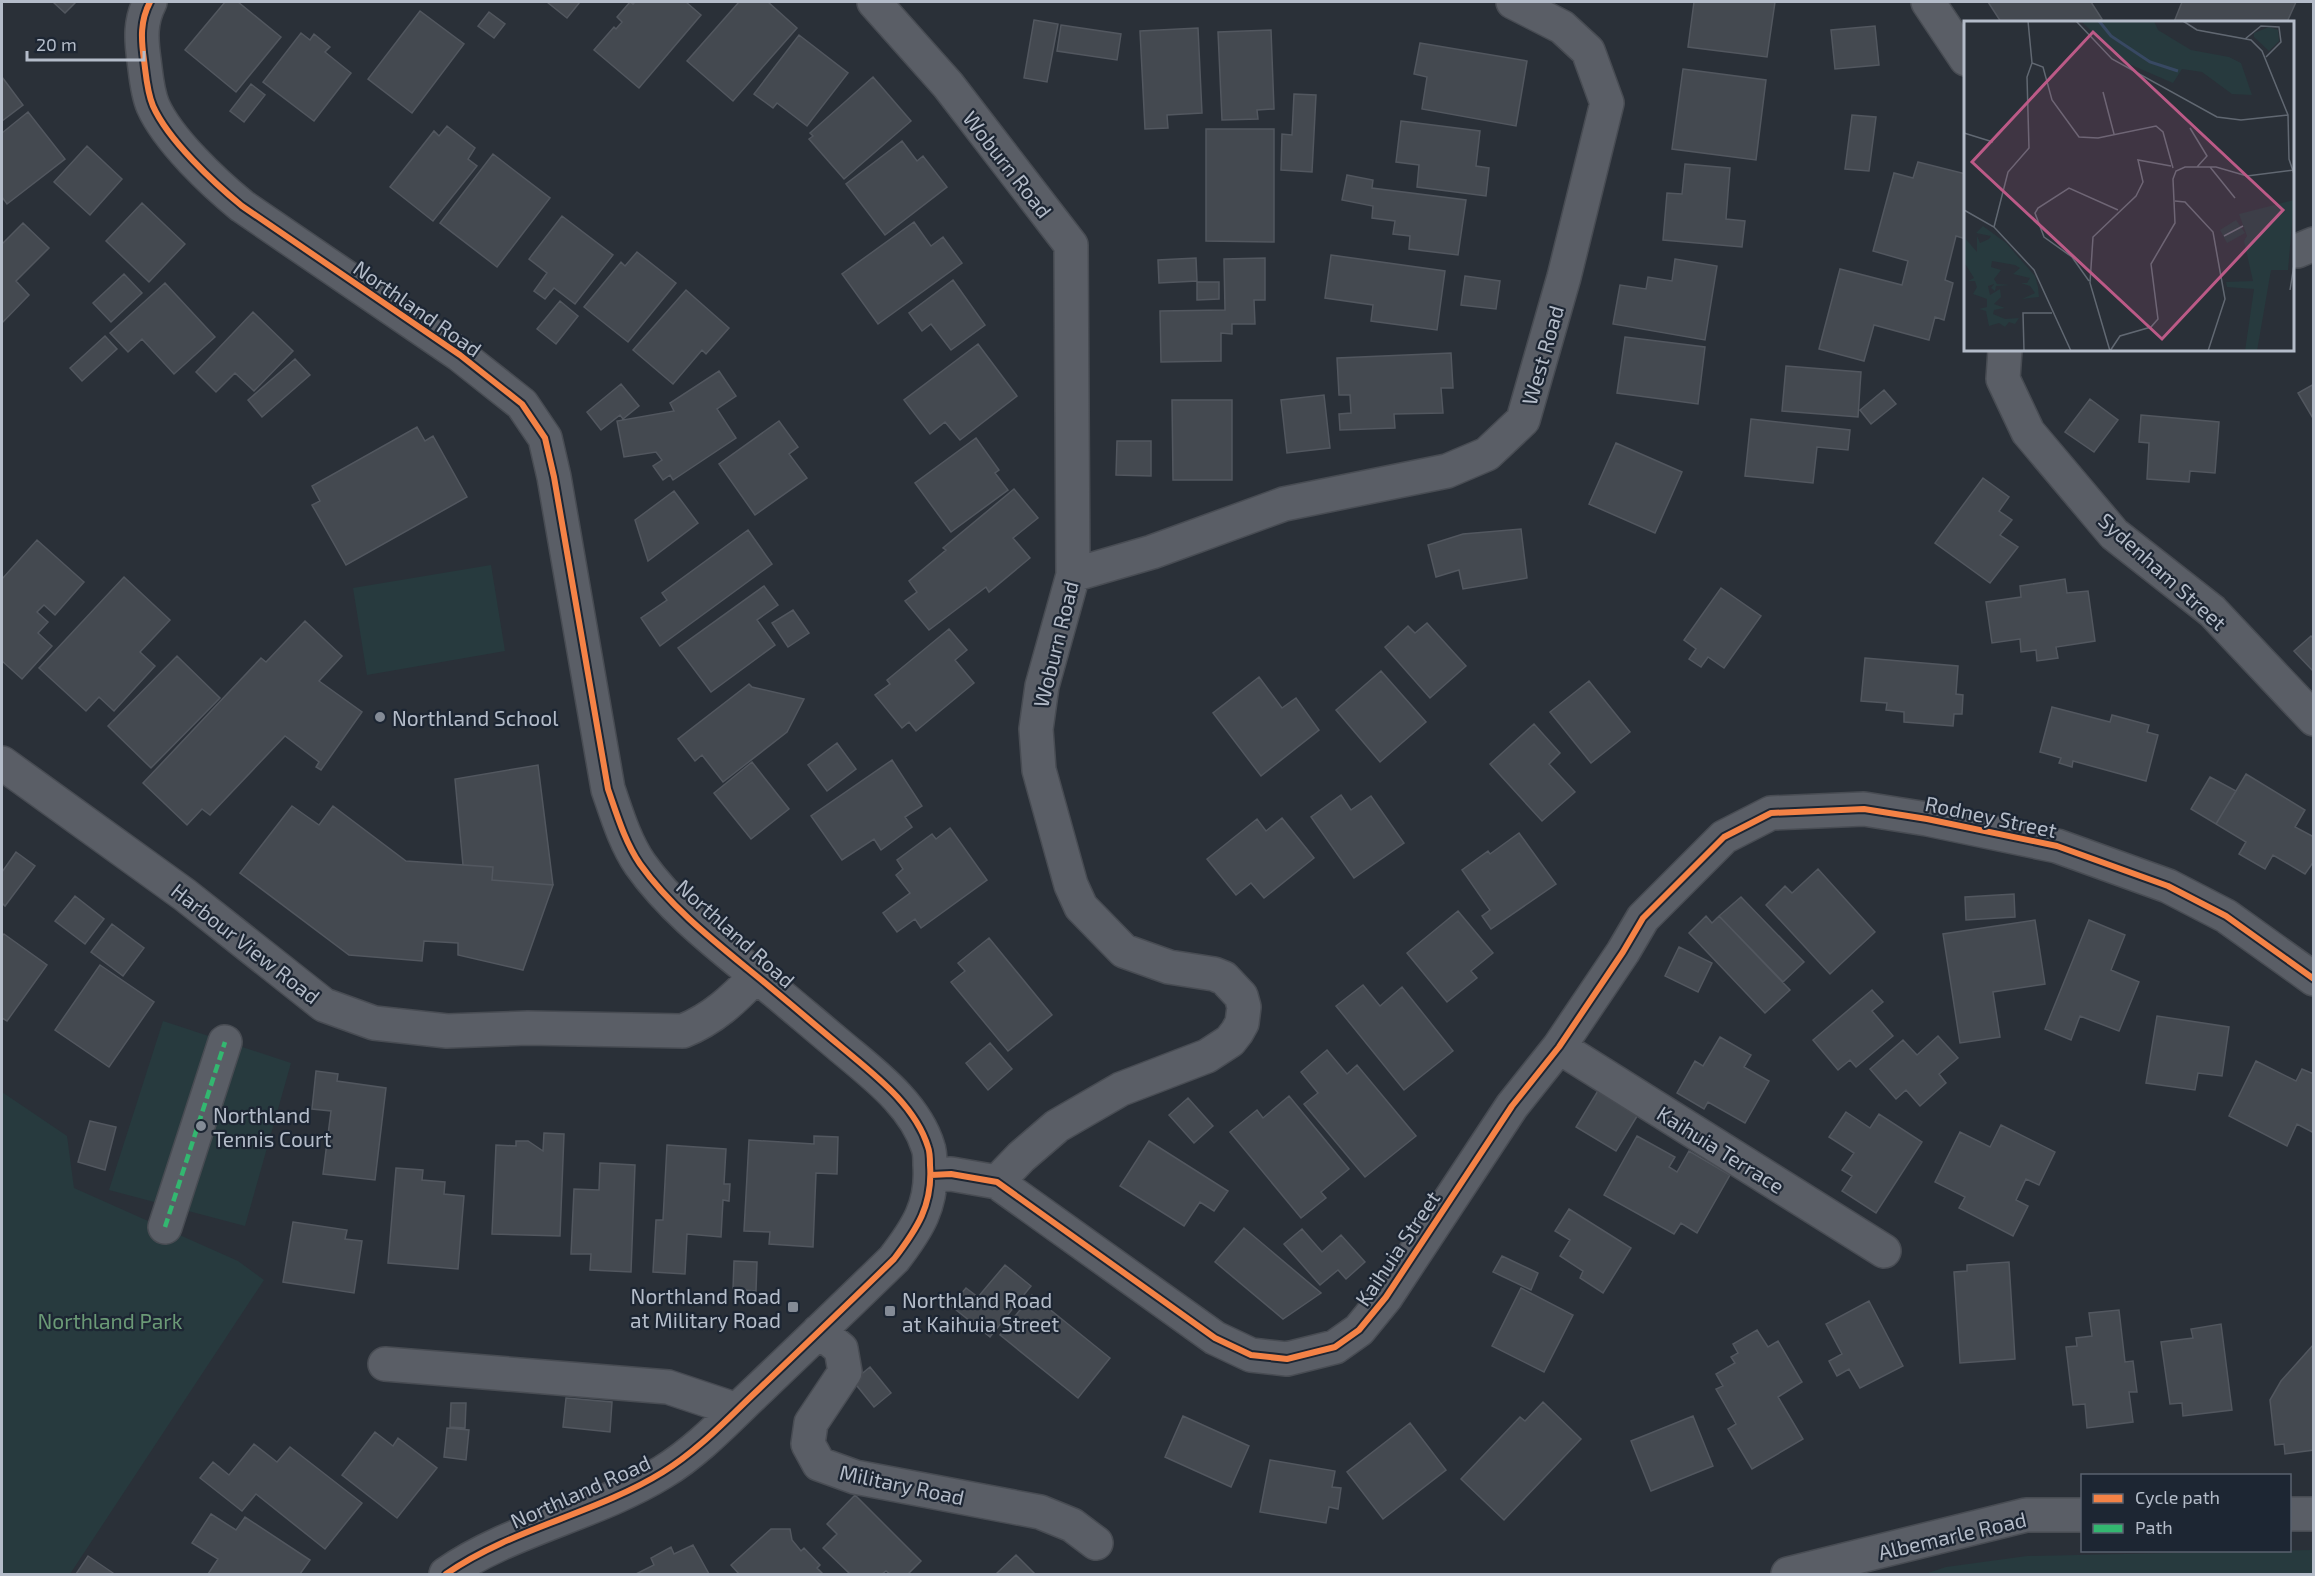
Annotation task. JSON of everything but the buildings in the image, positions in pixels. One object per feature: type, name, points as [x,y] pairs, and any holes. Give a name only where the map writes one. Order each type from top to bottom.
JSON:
[{"type":"street","name":"Northland Road","points":[[150,2],[141,26],[141,45],[153,106],[163,123],[215,184],[242,206],[460,355],[522,404],[535,421],[545,438],[555,477],[609,789],[622,831],[640,865],[679,908],[756,976],[860,1062],[903,1103],[919,1124],[929,1148],[931,1175],[927,1208],[914,1233],[894,1259],[737,1410],[692,1450],[666,1470],[639,1486],[468,1559],[446,1575]]},
{"type":"street","name":"Woburn Road","points":[[874,2],[948,85],[1071,245],[1073,575],[1042,686],[1036,729],[1039,770],[1071,885],[1081,907],[1124,951],[1168,967],[1214,974],[1224,978],[1241,996],[1244,1016],[1230,1041],[1208,1056],[1121,1089],[1057,1126],[1021,1157],[997,1182]]},
{"type":"street","name":"West Road","points":[[1073,575],[1152,552],[1284,504],[1447,471],[1487,454],[1523,420],[1564,276],[1607,103],[1588,51],[1562,27],[1513,2]]},
{"type":"street","points":[[1928,2],[1964,57]]},
{"type":"street","name":"Sydenham Street","points":[[2005,351],[2003,380],[2028,432],[2114,534],[2212,612],[2313,719]]},
{"type":"street","name":"Harbour View Road","points":[[2,764],[184,895],[324,1005],[374,1023],[447,1031],[528,1028],[683,1031],[717,1014],[756,976]]},
{"type":"street","name":"Rodney Street","points":[[1771,813],[1864,809],[1928,819],[2057,846],[2168,886],[2226,916],[2313,979]]},
{"type":"street","name":"Kaihuia Street","points":[[931,1175],[951,1174],[997,1182],[1215,1338],[1251,1355],[1287,1359],[1335,1347],[1359,1330],[1375,1312],[1512,1106],[1559,1047],[1643,918],[1724,837],[1771,813]]},
{"type":"street","points":[[165,1227],[225,1042]]},
{"type":"street","name":"Kaihuia Terrace","points":[[1559,1047],[1884,1251]]},
{"type":"street","name":"Military Road","points":[[819,1331],[841,1349],[845,1372],[811,1423],[808,1444],[819,1464],[855,1477],[1041,1512],[1072,1525],[1096,1543]]},
{"type":"street","points":[[385,1364],[668,1387],[737,1410]]},
{"type":"street","points":[[2291,1514],[2313,1514]]},
{"type":"street","name":"Albemarle Road","points":[[1788,1575],[2026,1515],[2081,1515]]},
{"type":"green space","points":[[491,565],[505,651],[367,675],[353,588]]},
{"type":"green space","name":"Northland Tennis Court","points":[[163,1021],[291,1063],[245,1226],[109,1190]]},
{"type":"green space","name":"Northland Park","points":[[2,1092],[67,1136],[74,1188],[238,1261],[264,1280],[70,1574],[2,1574]]},
{"type":"green space","points":[[2313,1550],[2313,1574],[1925,1574],[1946,1567],[2027,1556]]},
{"type":"marked path","points":[[165,1227],[225,1042]]},
{"type":"cycle path","points":[[150,2],[144,16],[142,37],[149,95],[160,119],[180,147],[242,206],[460,355],[522,404],[545,438],[554,477],[608,789],[630,847],[651,879],[691,920],[891,1090],[922,1131],[929,1151],[930,1179],[926,1204],[916,1227],[894,1259],[725,1422],[676,1463],[637,1487],[497,1545],[446,1574]]},
{"type":"cycle path","points":[[931,1175],[951,1174],[997,1182],[1215,1338],[1251,1355],[1287,1359],[1335,1347],[1359,1330],[1386,1297],[1512,1106],[1559,1047],[1643,918],[1724,837],[1771,813],[1864,809],[1927,819],[2057,846],[2168,886],[2226,916],[2314,979]]},
{"type":"place","name":"Northland School","points":[[380,717]]},
{"type":"place","name":"Northland Tennis Court","points":[[201,1126]]},
{"type":"place","name":"Northland Road at Military Road","points":[[793,1307]]},
{"type":"place","name":"Northland Road at Kaihuia Street","points":[[890,1311]]}]
